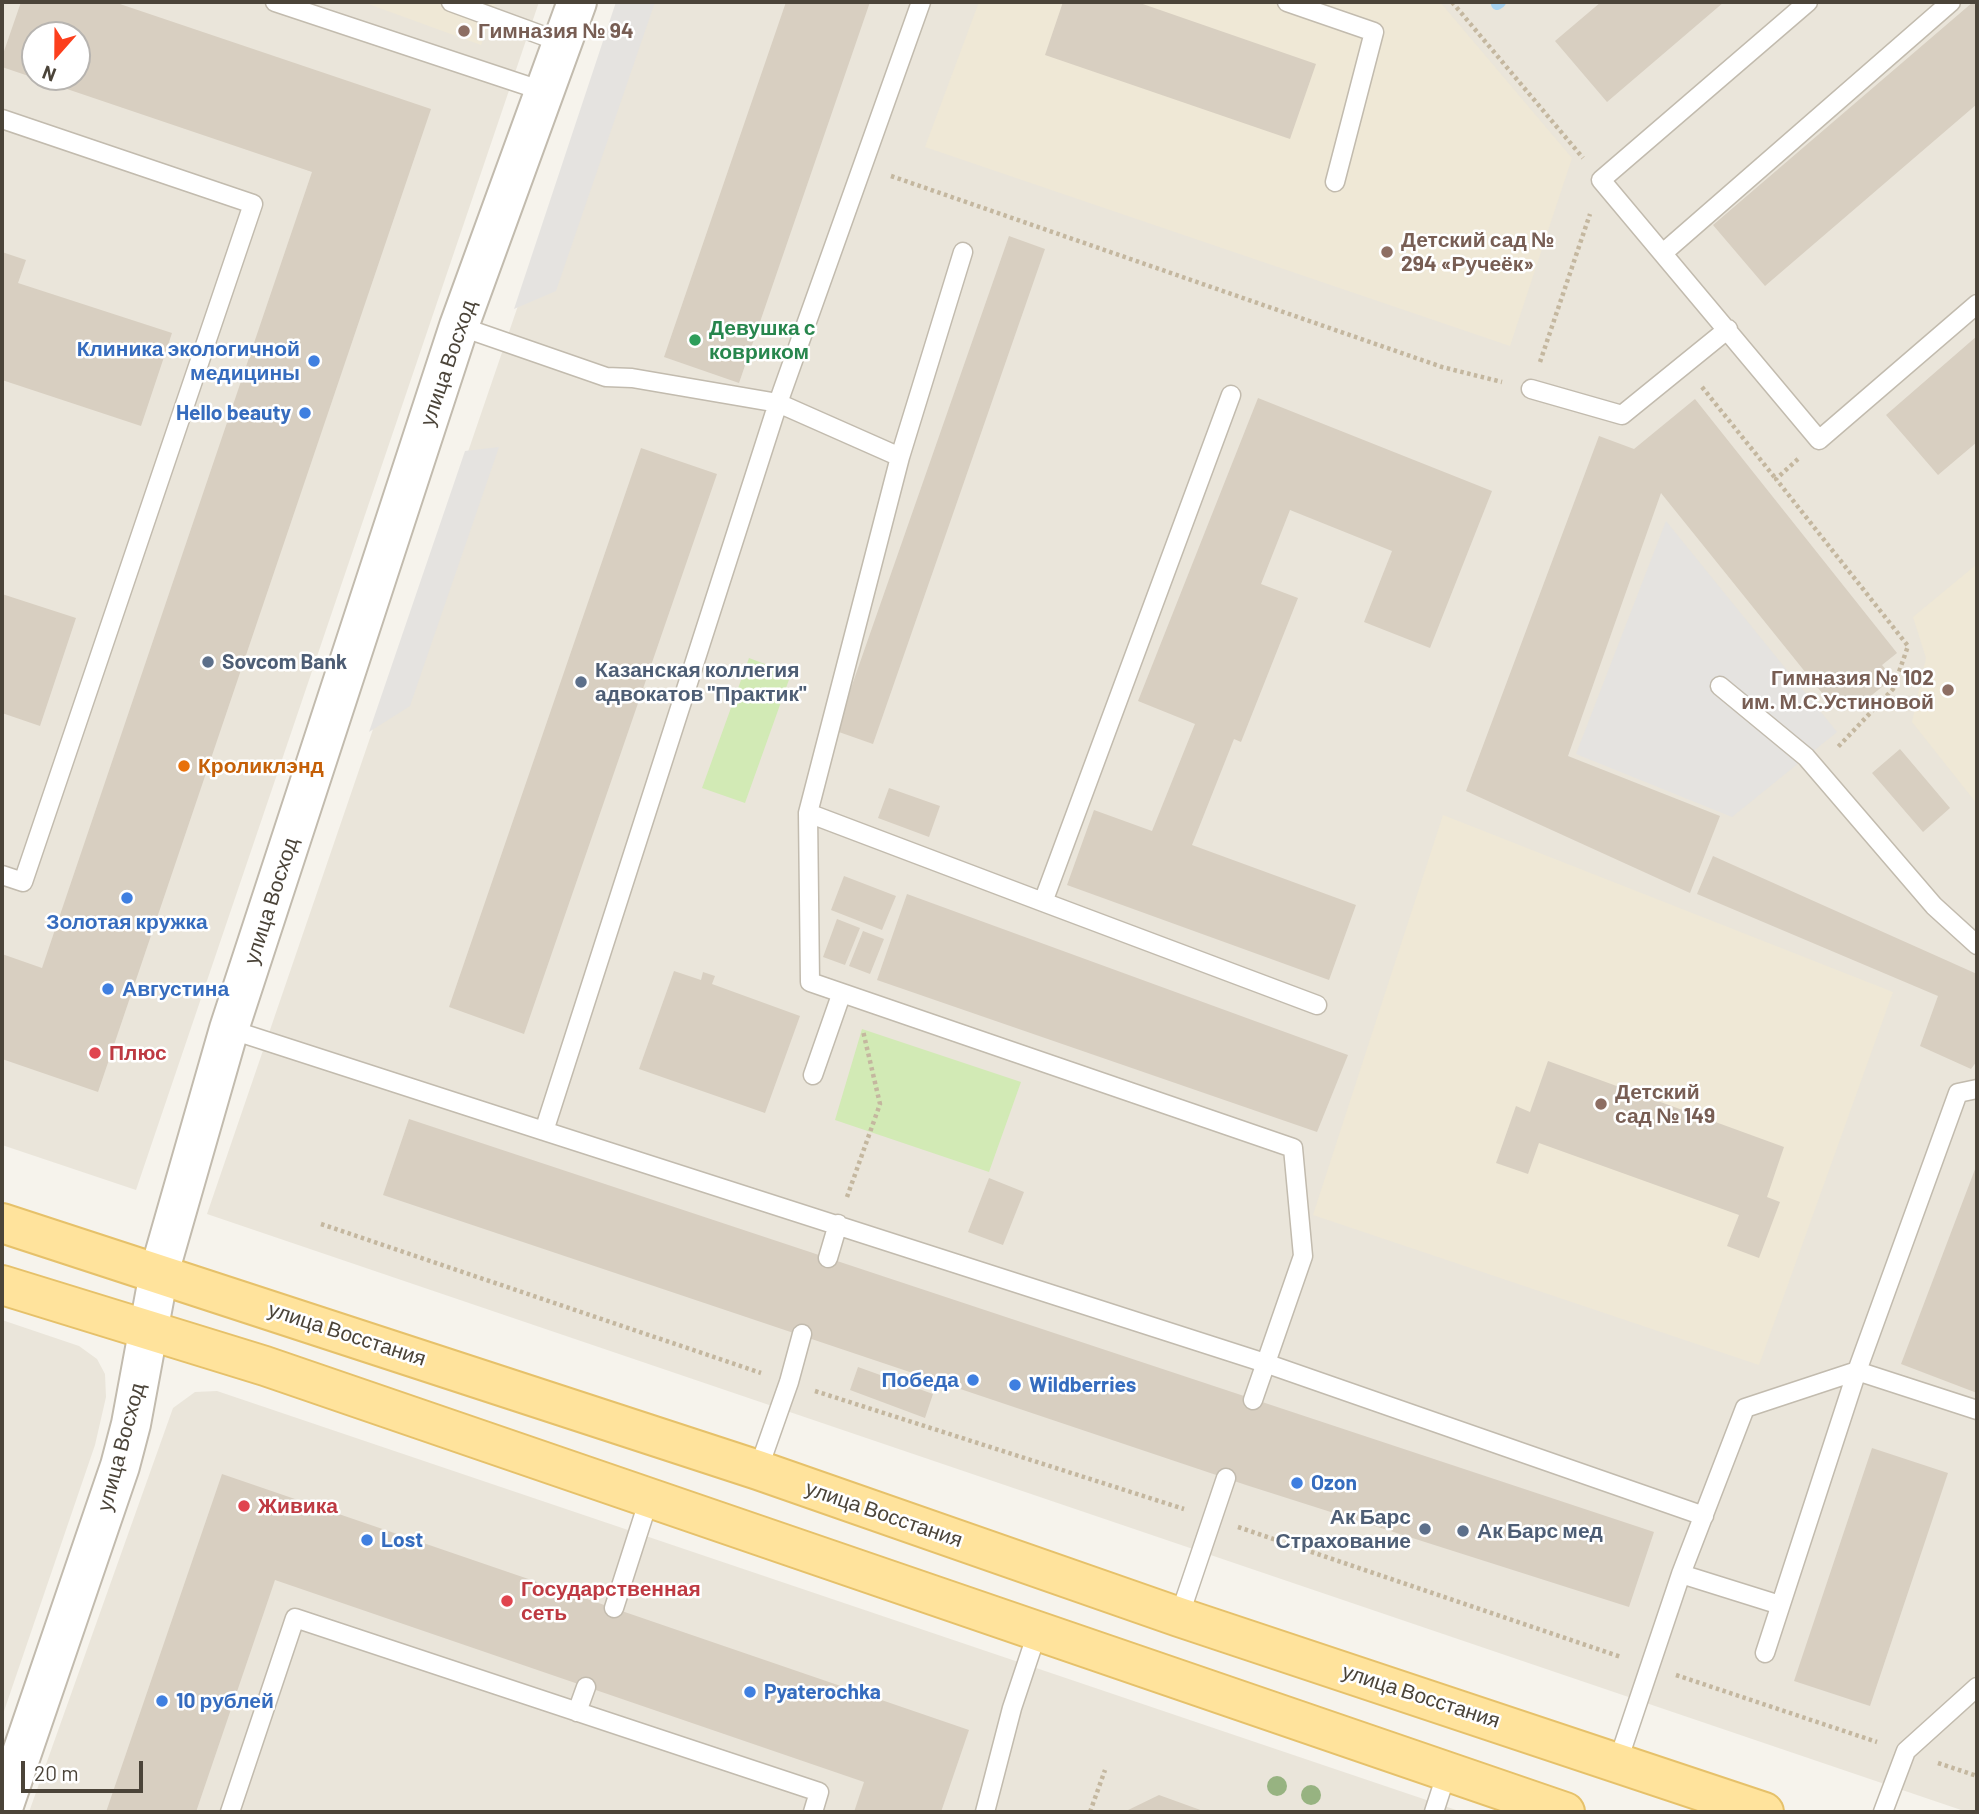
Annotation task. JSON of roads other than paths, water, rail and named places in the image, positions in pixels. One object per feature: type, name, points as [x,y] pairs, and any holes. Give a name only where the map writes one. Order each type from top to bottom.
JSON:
[{"type":"main road","name":"улица Восстания","points":[[2,1223],[758,1470],[1179,1617],[1618,1761],[1764,1812]]},
{"type":"main road","points":[[2,1285],[148,1333],[265,1366],[1565,1812]]},
{"type":"street","name":"улица Восход","points":[[2,1811],[120,1466],[131,1424],[159,1273],[229,1029],[459,326],[577,2]]},
{"type":"lane","points":[[275,2],[546,92]]},
{"type":"lane","points":[[451,2],[563,43]]},
{"type":"lane","points":[[544,1131],[778,402],[921,2]]},
{"type":"lane","points":[[1287,2],[1374,32],[1335,182]]},
{"type":"lane","points":[[1808,2],[1601,180],[1819,440],[1977,303]]},
{"type":"lane","points":[[1663,253],[1951,2]]},
{"type":"lane","points":[[2,119],[253,204],[23,882],[2,875]]},
{"type":"lane","points":[[963,252],[900,457],[808,813],[810,982],[841,995],[1293,1148],[1303,1256],[1253,1400]]},
{"type":"lane","points":[[459,326],[606,377],[632,377],[778,402],[900,457]]},
{"type":"lane","points":[[1531,389],[1622,415],[1728,329]]},
{"type":"lane","points":[[1043,902],[1231,395]]},
{"type":"lane","points":[[1720,686],[1818,769],[1934,906],[1977,945]]},
{"type":"lane","points":[[808,813],[1317,1005]]},
{"type":"lane","points":[[813,1075],[841,995]]},
{"type":"lane","points":[[229,1029],[1265,1363],[1704,1516]]},
{"type":"lane","points":[[1765,1653],[1857,1371],[1958,1093],[1977,1089]]},
{"type":"lane","points":[[828,1258],[838,1224]]},
{"type":"lane","points":[[758,1470],[789,1382],[802,1335]]},
{"type":"lane","points":[[1618,1761],[1681,1574],[1745,1408],[1857,1371],[1977,1410]]},
{"type":"lane","points":[[1179,1617],[1226,1478]]},
{"type":"lane","points":[[614,1608],[649,1499]]},
{"type":"lane","points":[[1681,1574],[1780,1605]]},
{"type":"lane","points":[[230,1812],[295,1618],[819,1792],[813,1812]]},
{"type":"lane","points":[[985,1812],[1012,1708],[1037,1633]]},
{"type":"lane","points":[[577,1712],[586,1687]]},
{"type":"lane","points":[[1883,1812],[1906,1751],[1977,1687]]},
{"type":"lane","points":[[1434,1812],[1447,1772]]},
{"type":"place","name":"Гимназия № 94","points":[[464,31]]},
{"type":"place","name":"Детский сад № 294 «Ручеёк»","points":[[1387,252]]},
{"type":"place","name":"Девушка с ковриком","points":[[695,340]]},
{"type":"place","name":"Клиника экологичной медицины","points":[[314,361]]},
{"type":"place","name":"Hello beauty","points":[[305,413]]},
{"type":"place","name":"Sovcom Bank","points":[[208,662]]},
{"type":"place","name":"Казанская коллегия адвокатов \"Практик\"","points":[[581,682]]},
{"type":"place","name":"Гимназия № 102 им. М.С.Устиновой","points":[[1948,690]]},
{"type":"place","name":"Кроликлэнд","points":[[184,766]]},
{"type":"place","name":"Золотая кружка","points":[[127,898]]},
{"type":"place","name":"Августина","points":[[108,989]]},
{"type":"place","name":"Плюс","points":[[95,1053]]},
{"type":"place","name":"Детский сад № 149","points":[[1601,1104]]},
{"type":"place","name":"Победа","points":[[973,1380]]},
{"type":"place","name":"Wildberries","points":[[1015,1385]]},
{"type":"place","name":"Ozon","points":[[1297,1483]]},
{"type":"place","name":"Живика","points":[[244,1506]]},
{"type":"place","name":"Ак Барс Страхование","points":[[1425,1529]]},
{"type":"place","name":"Ак Барс мед","points":[[1463,1531]]},
{"type":"place","name":"Lost","points":[[367,1540]]},
{"type":"place","name":"Государственная сеть","points":[[507,1601]]},
{"type":"place","name":"Pyaterochka","points":[[750,1692]]},
{"type":"place","name":"10 рублей","points":[[162,1701]]}]
